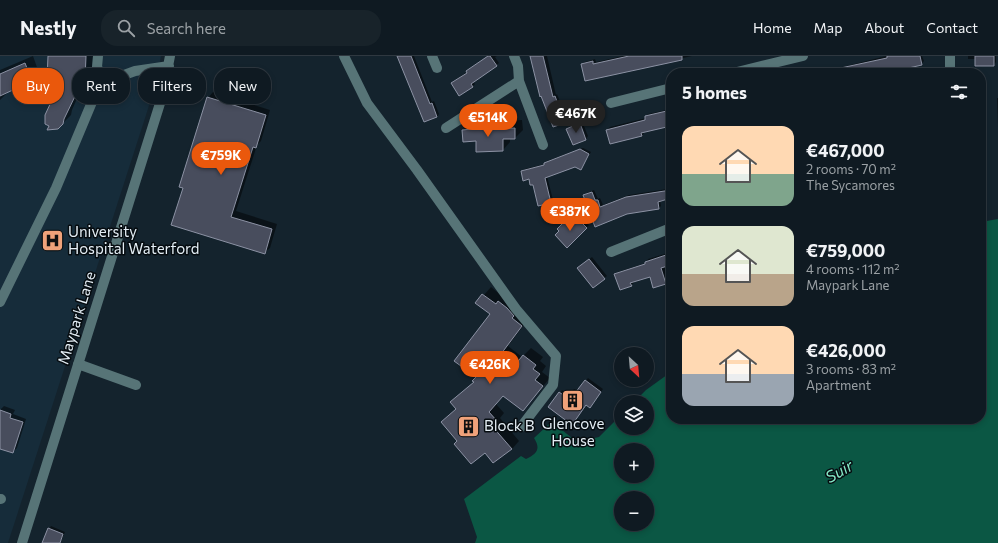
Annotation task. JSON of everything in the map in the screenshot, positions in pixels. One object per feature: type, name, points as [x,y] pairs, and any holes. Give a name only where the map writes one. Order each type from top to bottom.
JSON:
[{"type":"street","points":[[98,56],[98,68]]},
{"type":"street","points":[[344,56],[367,103],[417,170],[516,309],[556,356],[553,385],[521,427]]},
{"type":"street","points":[[432,56],[437,68]]},
{"type":"street","points":[[514,56],[518,66],[519,81],[543,145]]},
{"type":"street","points":[[754,68],[803,56]]},
{"type":"street","points":[[950,56],[950,68]]},
{"type":"street","points":[[130,73],[169,61]]},
{"type":"street","name":"Maypark Lane","points":[[22,543],[162,97],[169,61]]},
{"type":"street","points":[[446,128],[519,81]]},
{"type":"street","points":[[611,103],[666,89]]},
{"type":"street","points":[[0,302],[56,188],[91,104]]},
{"type":"street","points":[[611,252],[666,230]]},
{"type":"street","points":[[78,364],[136,386]]},
{"type":"shaded area","name":"University Hospital Waterford","points":[[0,56],[161,56],[159,68],[138,68],[138,104],[150,104],[8,543],[0,543]]},
{"type":"water","name":"Suir","points":[[998,219],[998,543],[475,543],[477,537],[464,499],[521,456],[526,459],[533,455],[537,451],[537,445],[534,438],[549,424],[562,430],[577,442],[599,437],[614,422],[614,435],[654,435],[654,395],[641,395],[650,387],[654,387],[654,384],[666,376],[666,424],[986,424],[986,221]]},
{"type":"building","points":[[48,56],[86,56],[86,68],[72,68],[72,102],[63,124],[58,129],[47,130],[49,126],[45,124],[45,115],[50,104],[64,104],[64,68],[47,68]]},
{"type":"building","points":[[397,56],[411,56],[430,104],[432,103],[437,117],[424,122]]},
{"type":"building","points":[[490,56],[497,66],[471,84],[473,87],[459,96],[451,83],[467,73],[466,71]]},
{"type":"building","points":[[530,56],[543,56],[553,97],[555,96],[565,123],[553,127],[541,96],[540,97]]},
{"type":"building","points":[[629,56],[682,56],[682,60],[585,81],[581,64],[593,61],[593,64]]},
{"type":"building","points":[[887,56],[920,56],[922,65],[908,68],[841,68],[887,58]]},
{"type":"building","points":[[975,56],[994,56],[994,66],[975,66]]},
{"type":"building","points":[[25,63],[27,68],[14,68]]},
{"type":"building","points":[[12,69],[12,90],[0,96],[0,74]]},
{"type":"building","points":[[207,97],[214,99],[214,104],[230,104],[266,115],[256,148],[253,147],[231,217],[272,229],[265,254],[171,225],[183,188],[179,187]]},
{"type":"building","points":[[666,111],[666,127],[641,133],[642,136],[610,144],[606,130],[645,120],[645,116]]},
{"type":"building","points":[[580,123],[586,140],[573,145],[566,129]]},
{"type":"building","points":[[492,127],[492,129],[515,128],[515,139],[503,139],[503,151],[476,152],[476,141],[463,142],[462,130]]},
{"type":"building","points":[[580,149],[589,154],[581,170],[575,167],[545,178],[551,203],[538,206],[533,185],[530,185],[529,179],[523,181],[521,171],[544,165],[544,163]]},
{"type":"building","points":[[666,191],[666,200],[658,202],[659,209],[627,214],[595,227],[583,195],[592,192],[595,200],[598,200],[600,207],[626,197]]},
{"type":"building","points":[[576,217],[587,228],[567,248],[555,235],[559,231],[557,229],[565,221],[568,224]]},
{"type":"building","points":[[666,255],[666,266],[661,268],[666,284],[653,288],[650,277],[630,283],[632,286],[620,290],[614,274],[645,264],[645,262]]},
{"type":"building","points":[[589,259],[605,279],[593,288],[577,268]]},
{"type":"building","points":[[482,294],[496,304],[498,301],[507,308],[514,316],[512,318],[522,326],[501,354],[515,365],[523,355],[536,365],[533,369],[540,374],[535,380],[543,386],[523,411],[503,396],[489,412],[497,421],[492,426],[512,449],[493,463],[485,453],[471,464],[454,444],[457,441],[441,422],[456,409],[450,402],[474,382],[472,381],[476,377],[454,361],[490,314],[475,303]]},
{"type":"building","name":"Glencove House","points":[[585,380],[601,392],[590,408],[586,405],[572,425],[548,407],[559,392],[566,397],[571,391],[575,393]]},
{"type":"building","points":[[0,410],[11,414],[10,418],[23,422],[13,453],[0,449]]},
{"type":"building","points":[[48,528],[63,534],[60,543],[42,543]]},
{"type":"place","name":"University Hospital Waterford","points":[[53,241]]},
{"type":"place","name":"Glencove House","points":[[573,401]]},
{"type":"place","name":"Block B","points":[[468,426]]}]
